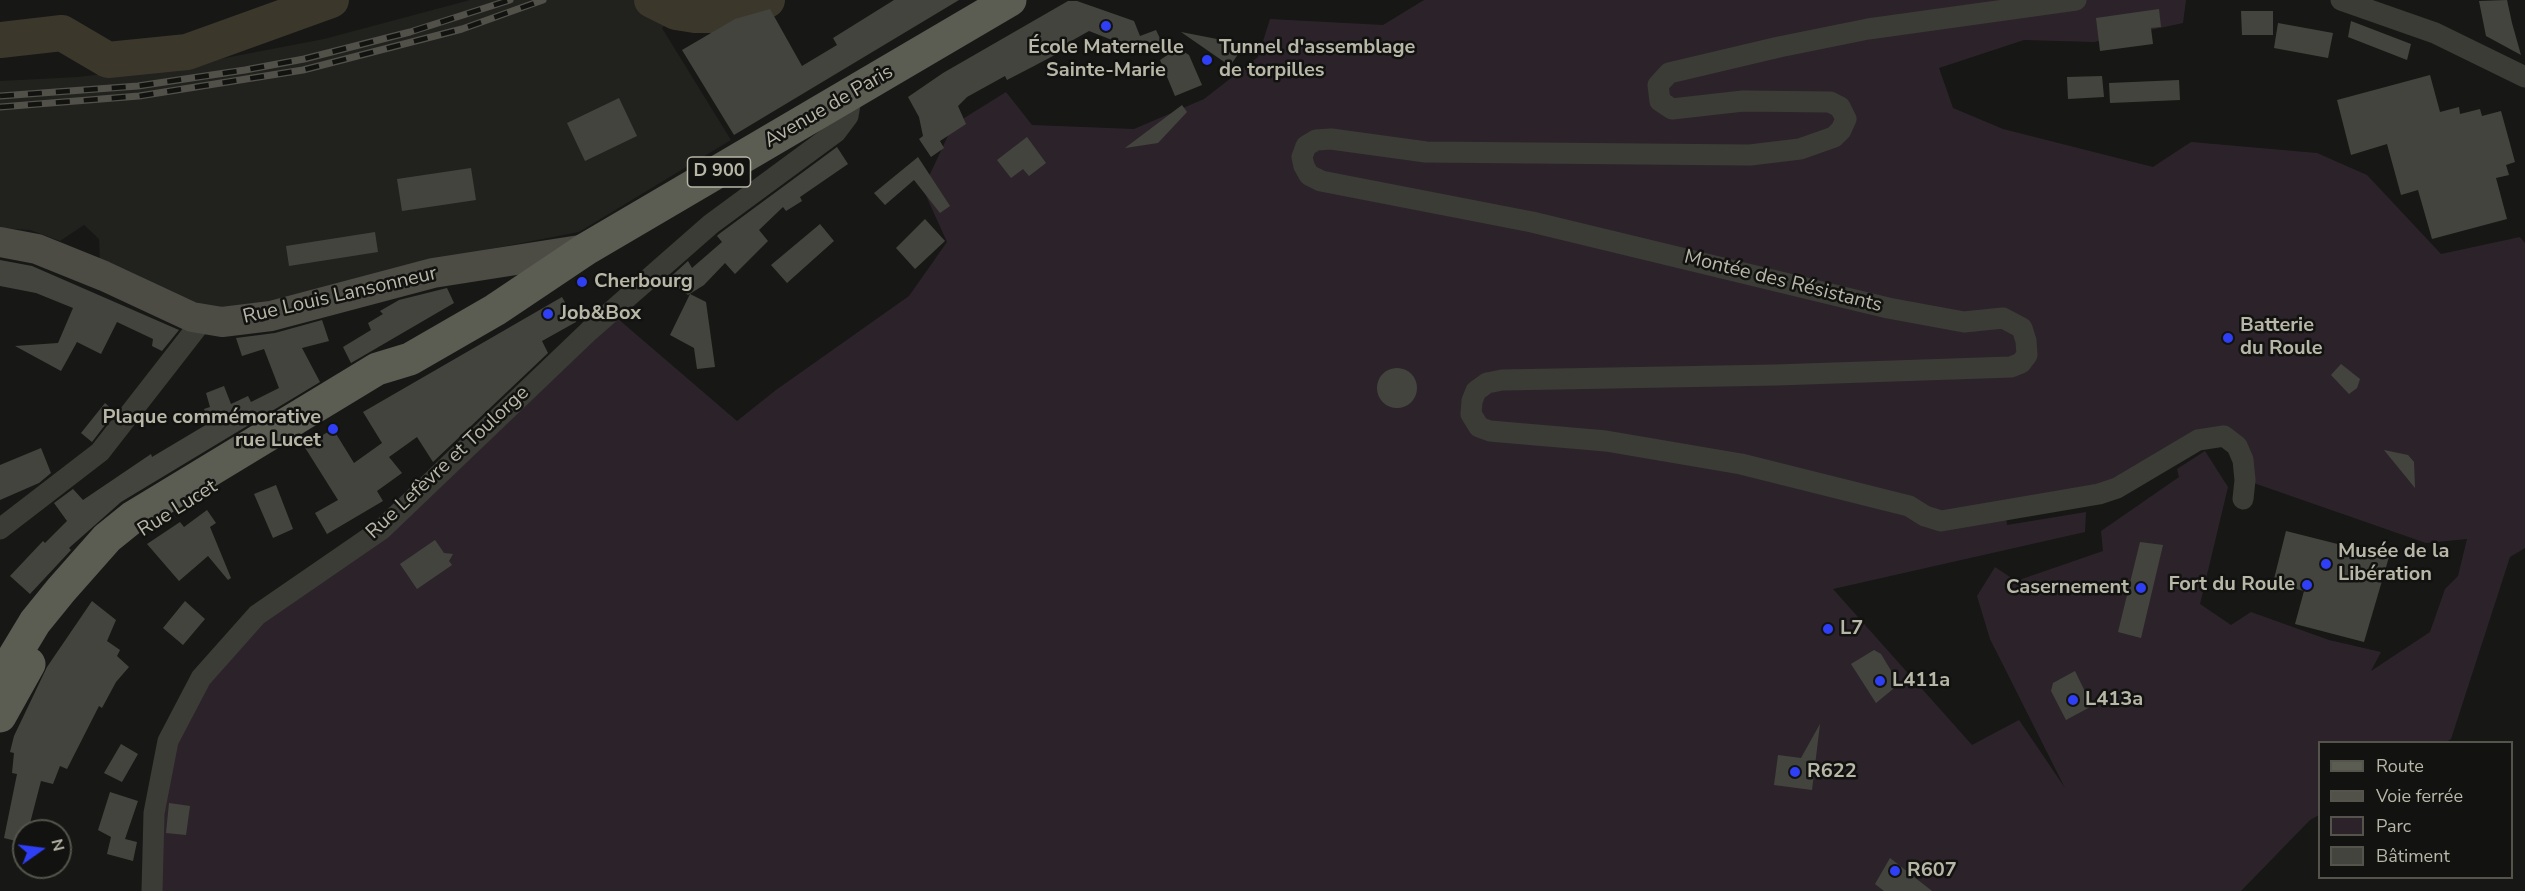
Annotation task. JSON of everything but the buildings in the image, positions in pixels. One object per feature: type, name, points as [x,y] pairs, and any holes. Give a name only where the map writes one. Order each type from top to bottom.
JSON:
[{"type":"main road","name":"Avenue de Paris","points":[[585,249],[1010,0]]},
{"type":"main road","name":"Rue Louis Lansonneur","points":[[0,242],[47,253],[202,321],[222,322],[271,316],[433,273],[585,249]]},
{"type":"main road","name":"Rue Lucet","points":[[0,716],[21,678],[57,623],[105,564],[134,536],[379,387],[410,359],[495,310],[585,249]]},
{"type":"main road","name":"Rue Lucet","points":[[0,680],[35,622],[106,538],[133,517],[377,369],[410,359]]},
{"type":"street","name":"Montée des Résistants","points":[[2076,0],[1868,29],[1669,73],[1658,85],[1660,100],[1672,109],[1743,100],[1830,102],[1840,107],[1846,119],[1842,130],[1834,136],[1800,149],[1750,155],[1426,152],[1330,139],[1316,140],[1306,146],[1302,157],[1309,175],[1321,181],[1532,222],[1888,308],[1964,322],[2003,318],[2022,328],[2026,341],[2027,355],[2022,363],[2011,367],[1776,375],[1502,380],[1487,383],[1476,391],[1472,402],[1471,414],[1479,427],[1490,431],[1606,441],[1741,464],[1909,506],[1941,521],[2099,494],[2117,488],[2198,440],[2224,436],[2238,446],[2243,460],[2245,480],[2243,499]]},
{"type":"street","points":[[2341,0],[2435,33],[2525,77]]},
{"type":"street","name":"Rue Lefèvre et Toulorge","points":[[152,891],[154,813],[168,741],[201,678],[257,615],[382,529],[589,331],[711,224],[836,132],[848,116],[852,93]]},
{"type":"street","points":[[0,529],[100,452],[202,321]]},
{"type":"shaded area","points":[[470,0],[696,0],[662,28],[731,140],[579,232],[449,257],[243,309],[211,309],[100,261],[99,239],[84,225],[60,241],[30,230],[0,228],[0,81],[78,77],[204,62],[324,39]]},
{"type":"green space","points":[[696,0],[739,0],[717,8],[688,7]]},
{"type":"green space","points":[[1424,0],[2186,0],[2183,23],[2094,42],[2024,40],[1939,68],[1953,108],[2003,129],[2153,167],[2191,142],[2317,153],[2367,175],[2441,254],[2520,237],[2525,243],[2525,548],[2510,557],[2451,739],[2448,741],[2318,741],[2318,816],[2310,820],[2241,891],[152,891],[168,741],[257,615],[382,529],[610,312],[737,421],[776,390],[909,296],[947,242],[923,189],[953,125],[1006,92],[1032,125],[1134,129],[1204,99],[1258,57],[1270,19],[1383,25]],"holes":[[[2224,437],[2245,480],[2426,543],[2467,539],[2458,576],[2445,589],[2430,632],[2371,671],[2381,652],[2329,640],[2251,612],[2231,625],[2200,604],[2228,487],[2205,451],[2177,469],[2179,477],[2101,531],[2103,551],[2016,581],[1995,567],[1977,596],[1990,639],[2065,788],[2019,720],[1972,745],[1833,589],[2085,532],[2086,512],[2007,525],[2006,517],[2116,497]]]},
{"type":"waterway","points":[[0,40],[62,33],[108,60],[187,52],[331,0]]},
{"type":"waterway","points":[[652,0],[676,12],[695,15],[712,15],[767,0]]},
{"type":"railway","points":[[0,96],[138,86],[304,59],[410,32],[510,0]]},
{"type":"railway","points":[[0,107],[139,96],[303,70],[462,29],[543,0]]},
{"type":"place","name":"École Maternelle Sainte-Marie","points":[[1106,26]]},
{"type":"place","name":"Tunnel d'assemblage de torpilles","points":[[1207,60]]},
{"type":"place","name":"Cherbourg","points":[[582,282]]},
{"type":"place","name":"Job&Box","points":[[548,314]]},
{"type":"place","name":"Batterie du Roule","points":[[2228,338]]},
{"type":"place","name":"Plaque commémorative rue Lucet","points":[[333,429]]},
{"type":"place","name":"Musée de la Libération","points":[[2326,564]]},
{"type":"place","name":"Fort du Roule","points":[[2307,585]]},
{"type":"place","name":"Casernement","points":[[2141,588]]},
{"type":"place","name":"L7","points":[[1828,629]]},
{"type":"place","name":"L411a","points":[[1880,681]]},
{"type":"place","name":"L413a","points":[[2073,700]]},
{"type":"place","name":"R622","points":[[1795,772]]},
{"type":"place","name":"R607","points":[[1895,871]]}]
